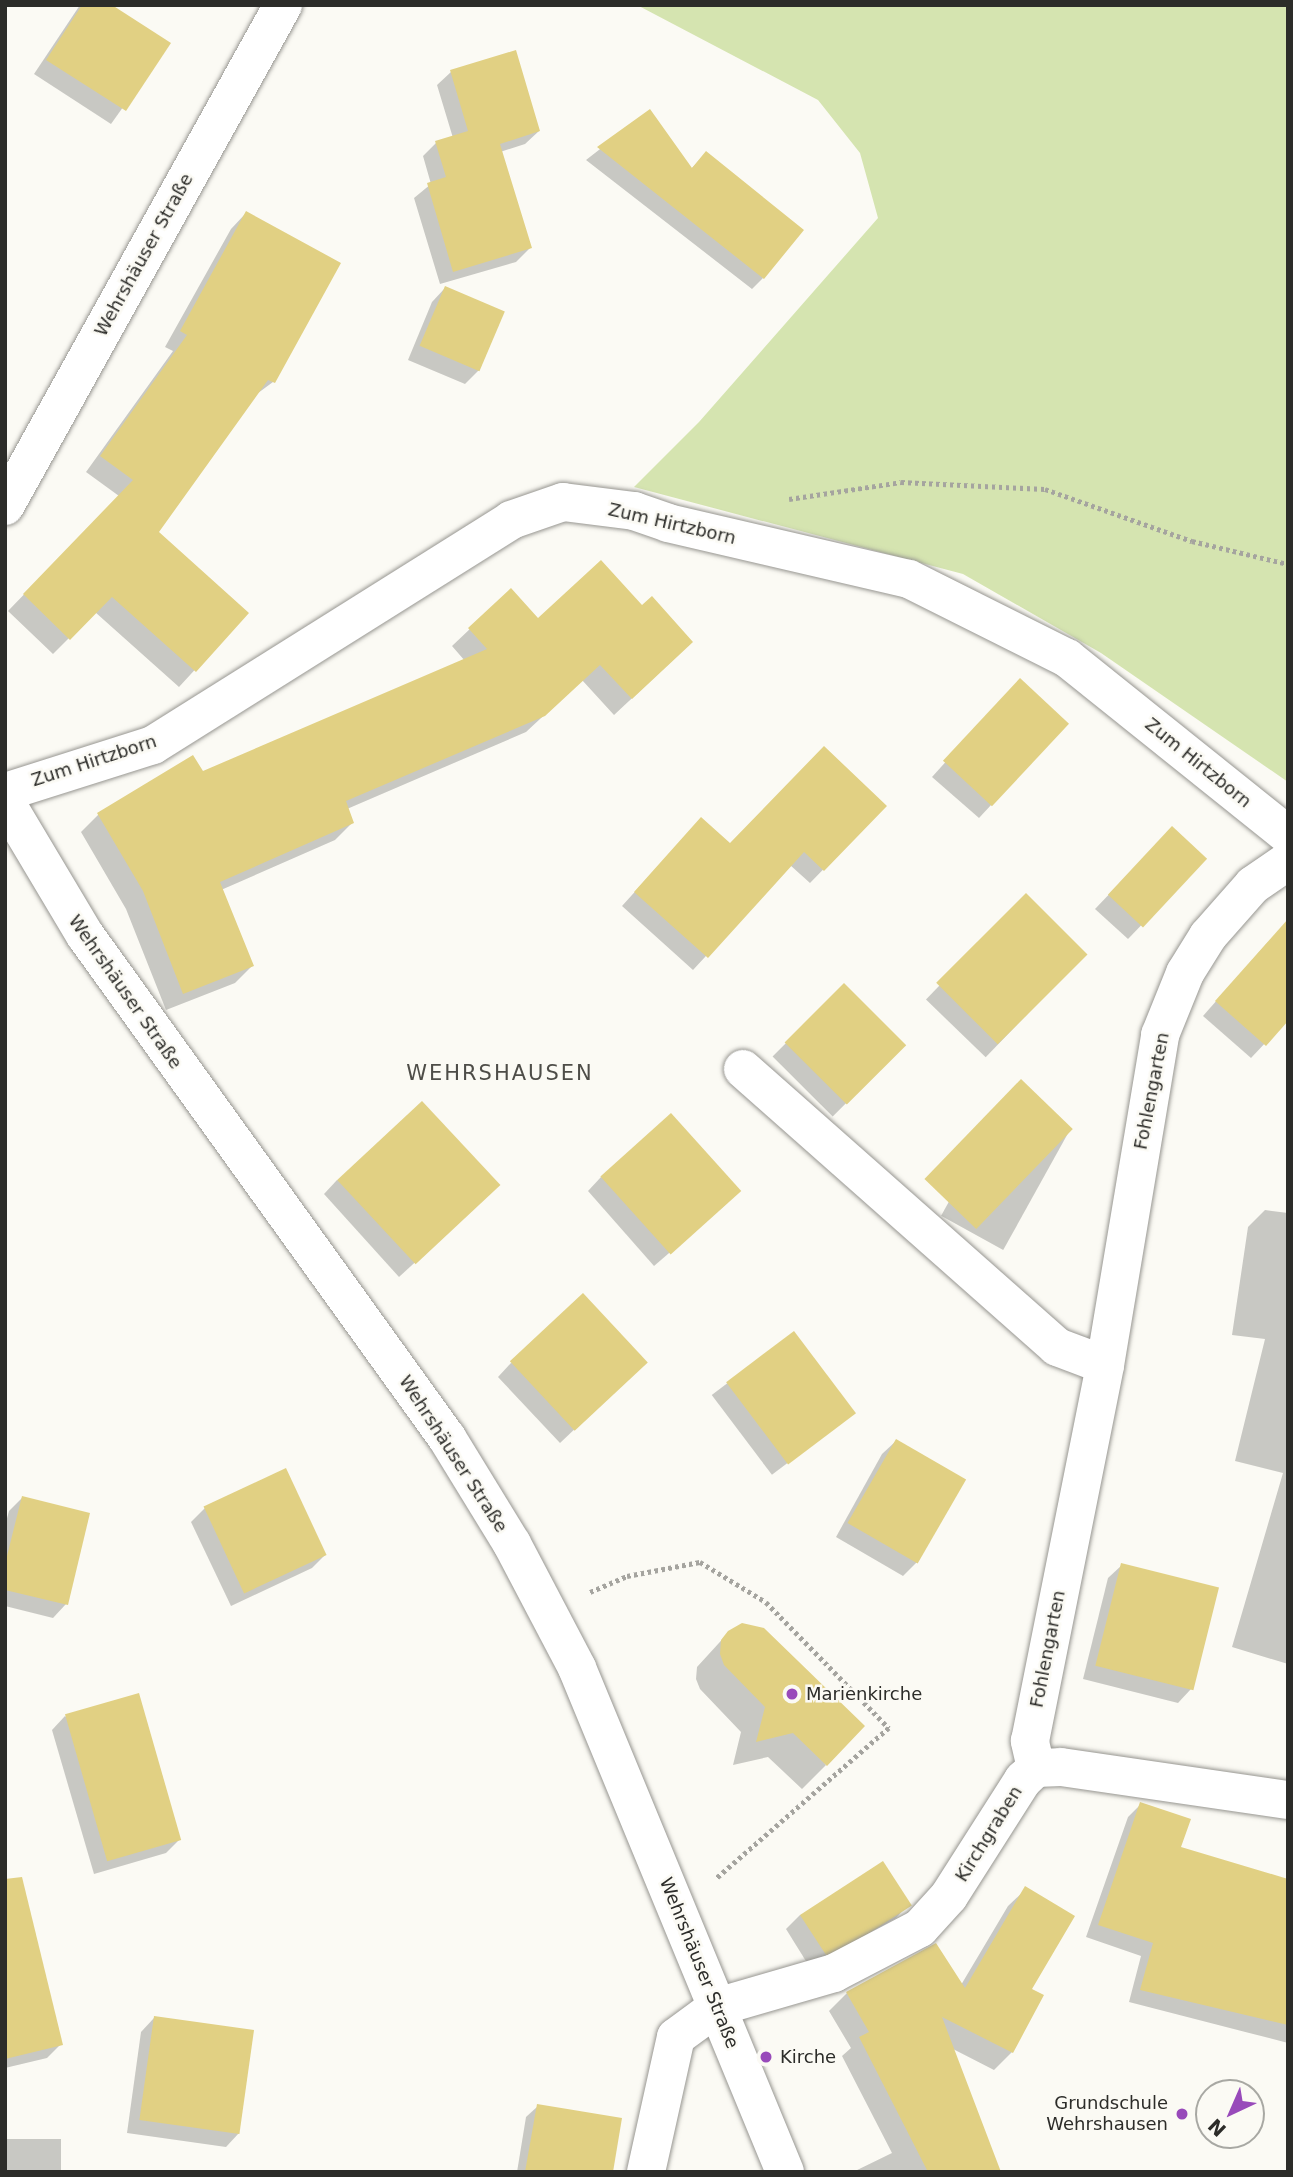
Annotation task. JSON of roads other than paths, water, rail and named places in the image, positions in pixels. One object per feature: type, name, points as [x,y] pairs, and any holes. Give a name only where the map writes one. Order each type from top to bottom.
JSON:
[{"type":"street","name":"Wehrshäuser Straße","points":[[5,506],[283,5]]},
{"type":"street","name":"Zum Hirtzborn","points":[[5,792],[153,745],[511,520],[563,502],[634,511],[668,523],[909,579],[1068,658],[1288,835]]},
{"type":"street","name":"Wehrshäuser Straße","points":[[5,801],[35,857],[163,1048],[447,1438],[548,1609],[679,1912],[785,2172]]},
{"type":"street","name":"Fohlengarten","points":[[1036,1768],[1030,1741],[1105,1365],[1160,1035],[1185,973],[1208,936],[1253,885],[1288,861]]},
{"type":"street","points":[[743,1069],[1057,1347],[1105,1365]]},
{"type":"street","name":"Kirchgraben","points":[[646,2172],[676,2037],[717,2007],[834,1973],[920,1928],[949,1896],[1023,1780],[1036,1768],[1060,1767],[1288,1800]]},
{"type":"place","name":"Marienkirche","points":[[792,1694]]},
{"type":"place","name":"Kirche","points":[[766,2057]]},
{"type":"place","name":"Grundschule Wehrshausen","points":[[1182,2114]]},
{"type":"district","name":"WEHRSHAUSEN","points":[[500,1073]]}]
